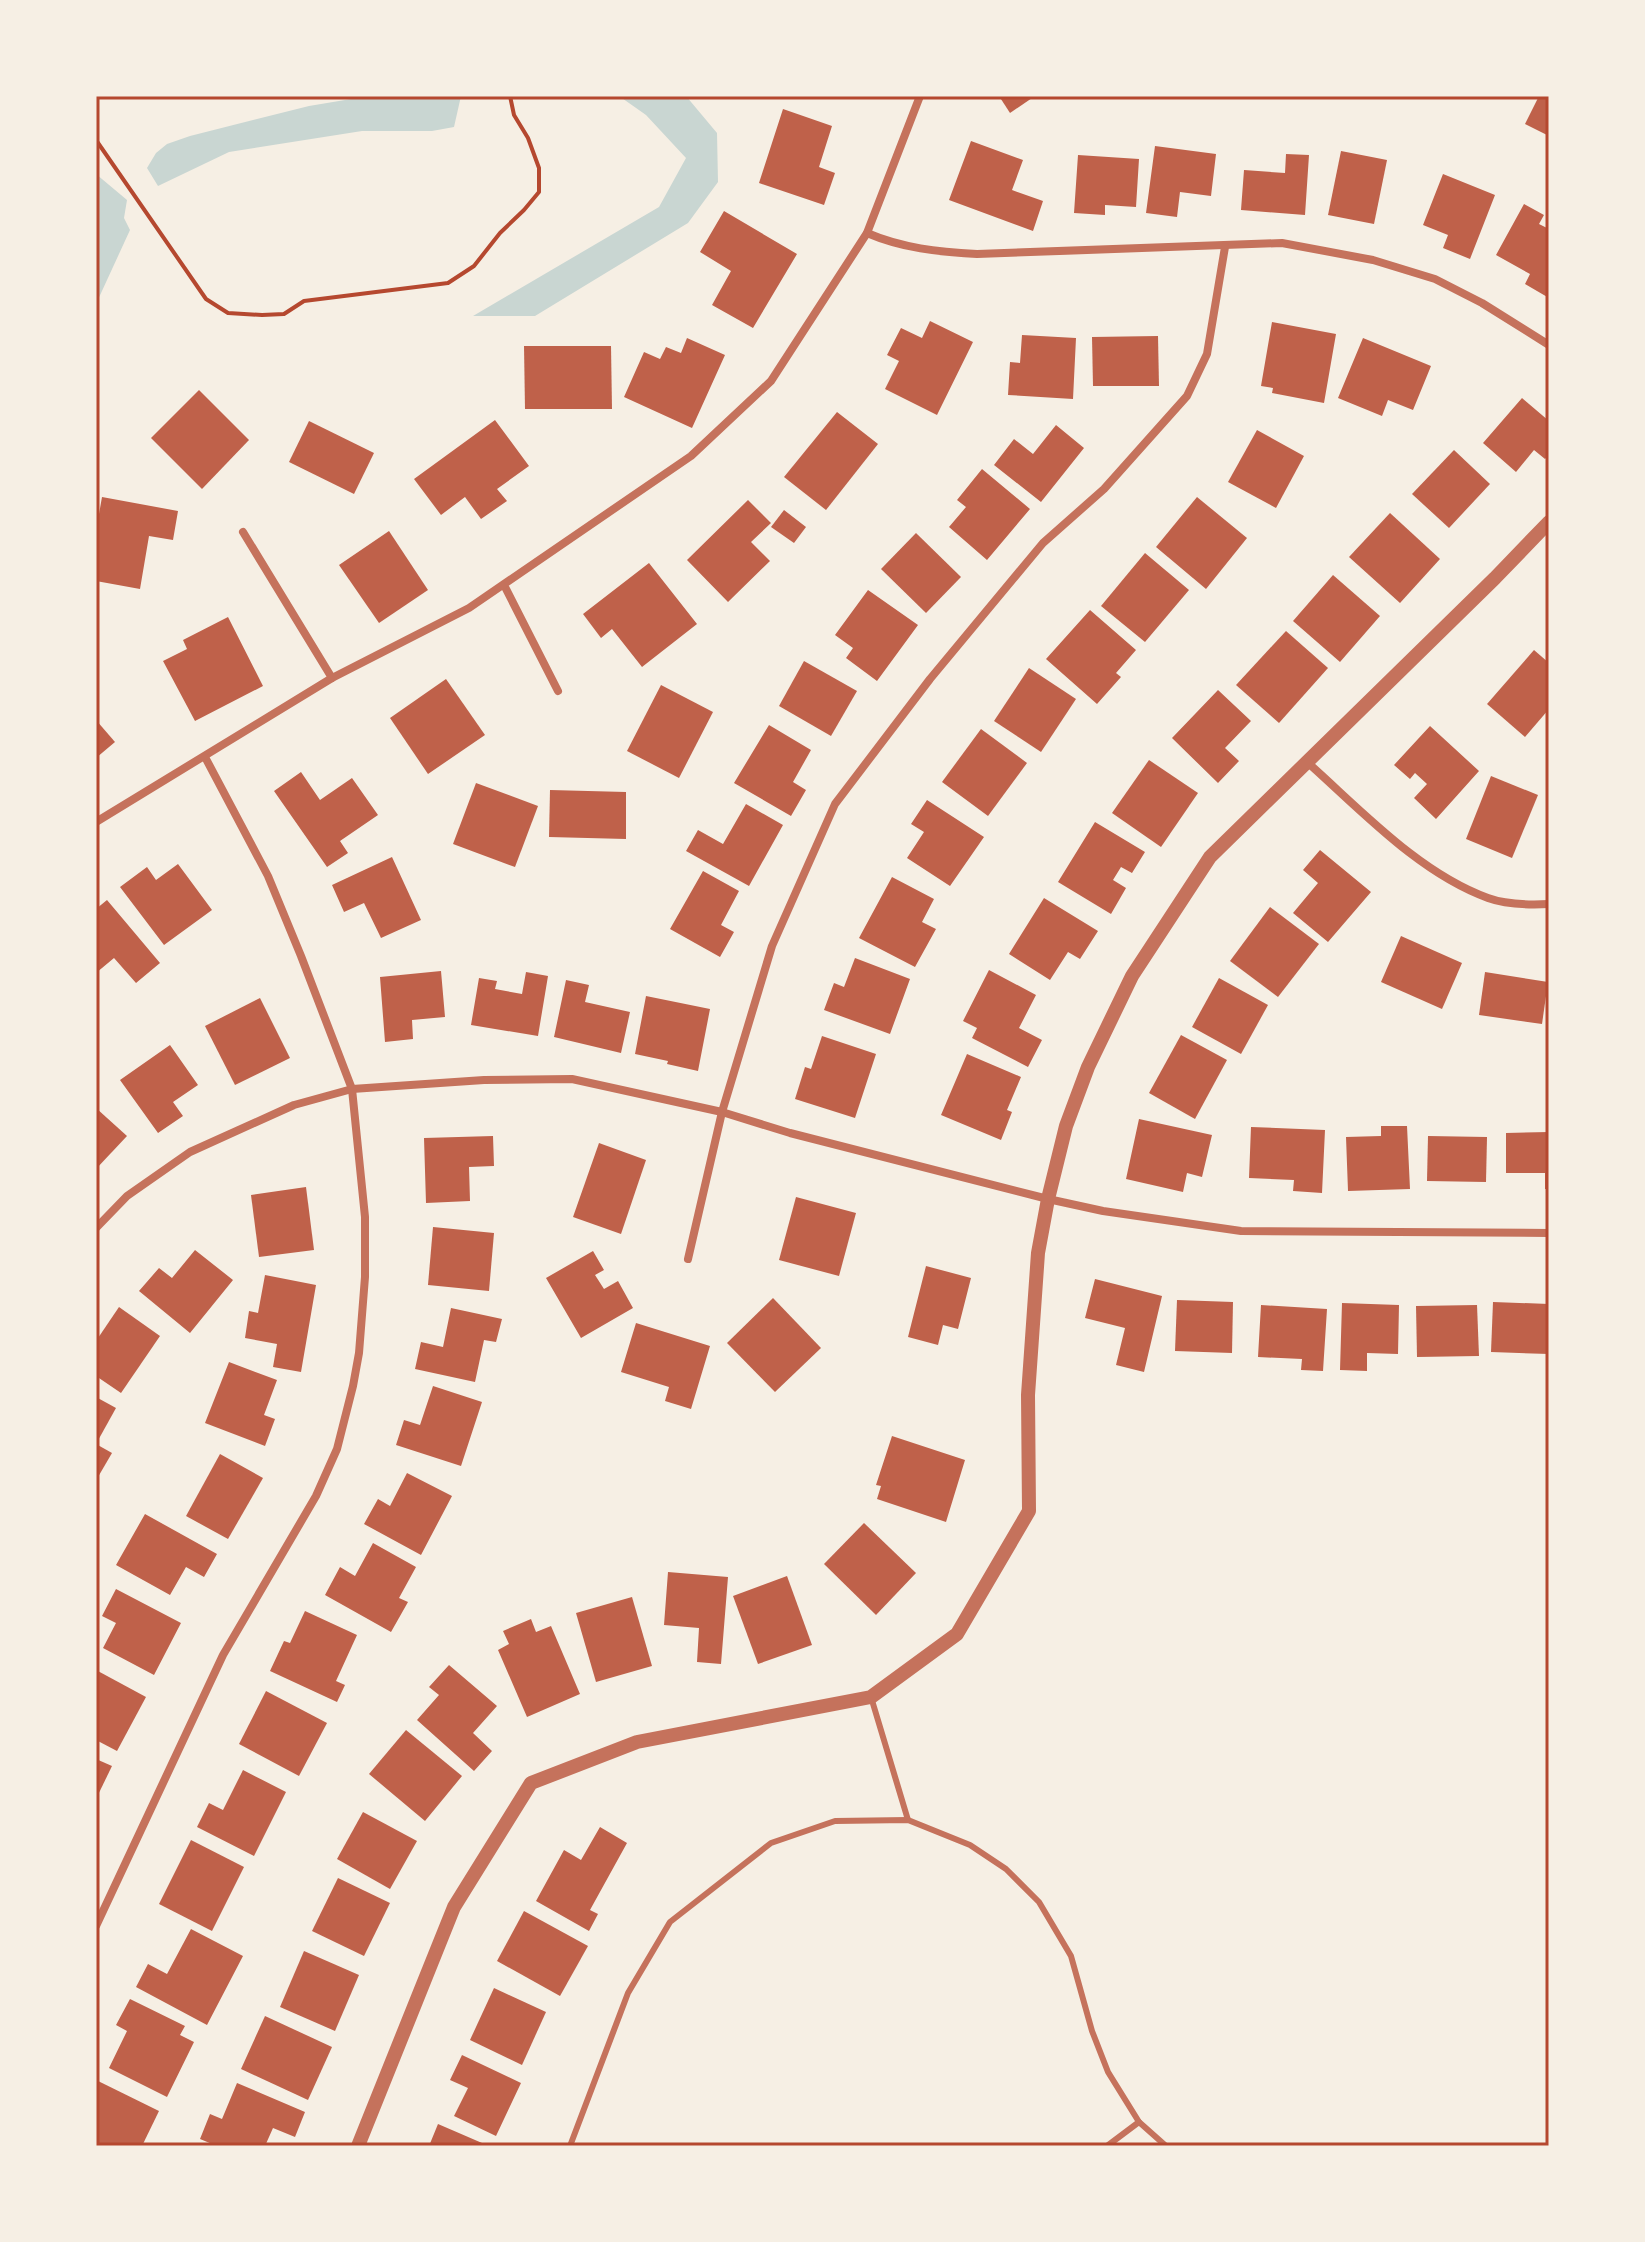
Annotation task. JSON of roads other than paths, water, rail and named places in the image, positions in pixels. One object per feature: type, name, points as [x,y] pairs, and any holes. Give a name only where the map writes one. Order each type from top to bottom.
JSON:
[{"type":"street","points":[[96,822],[332,678],[469,608],[691,456],[771,381],[867,233],[920,96]]},
{"type":"street","points":[[867,233],[889,242],[935,252],[977,254],[1282,243],[1373,260],[1435,279],[1482,303],[1549,345]]},
{"type":"street","points":[[688,1259],[722,1112],[772,946],[835,804],[930,679],[1043,543],[1104,489],[1187,396],[1207,354],[1225,247]]},
{"type":"street","points":[[358,2146],[454,1907],[531,1783],[637,1742],[871,1697],[957,1634],[1029,1511],[1028,1395],[1038,1253],[1048,1199],[1071,1111],[1088,1067],[1132,976],[1210,857],[1549,522]]},
{"type":"street","points":[[243,532],[332,678]]},
{"type":"street","points":[[504,585],[558,691]]},
{"type":"street","points":[[96,1926],[223,1655],[316,1496],[337,1449],[359,1353],[365,1277],[365,1217],[352,1089],[268,876],[205,757]]},
{"type":"street","points":[[1307,762],[1405,851],[1461,886],[1490,899],[1526,906],[1549,904]]},
{"type":"street","points":[[96,1228],[127,1196],[190,1152],[294,1105],[352,1089],[484,1080],[572,1079],[722,1112],[790,1133],[1103,1211],[1241,1231],[1549,1233]]},
{"type":"lane","points":[[871,1697],[908,1820]]},
{"type":"lane","points":[[570,2146],[628,1993],[670,1922],[771,1843],[835,1821],[908,1820],[970,1845],[1006,1869],[1039,1902],[1071,1956],[1092,2031],[1108,2072],[1139,2122],[1166,2146]]},
{"type":"lane","points":[[1107,2146],[1139,2122]]}]
